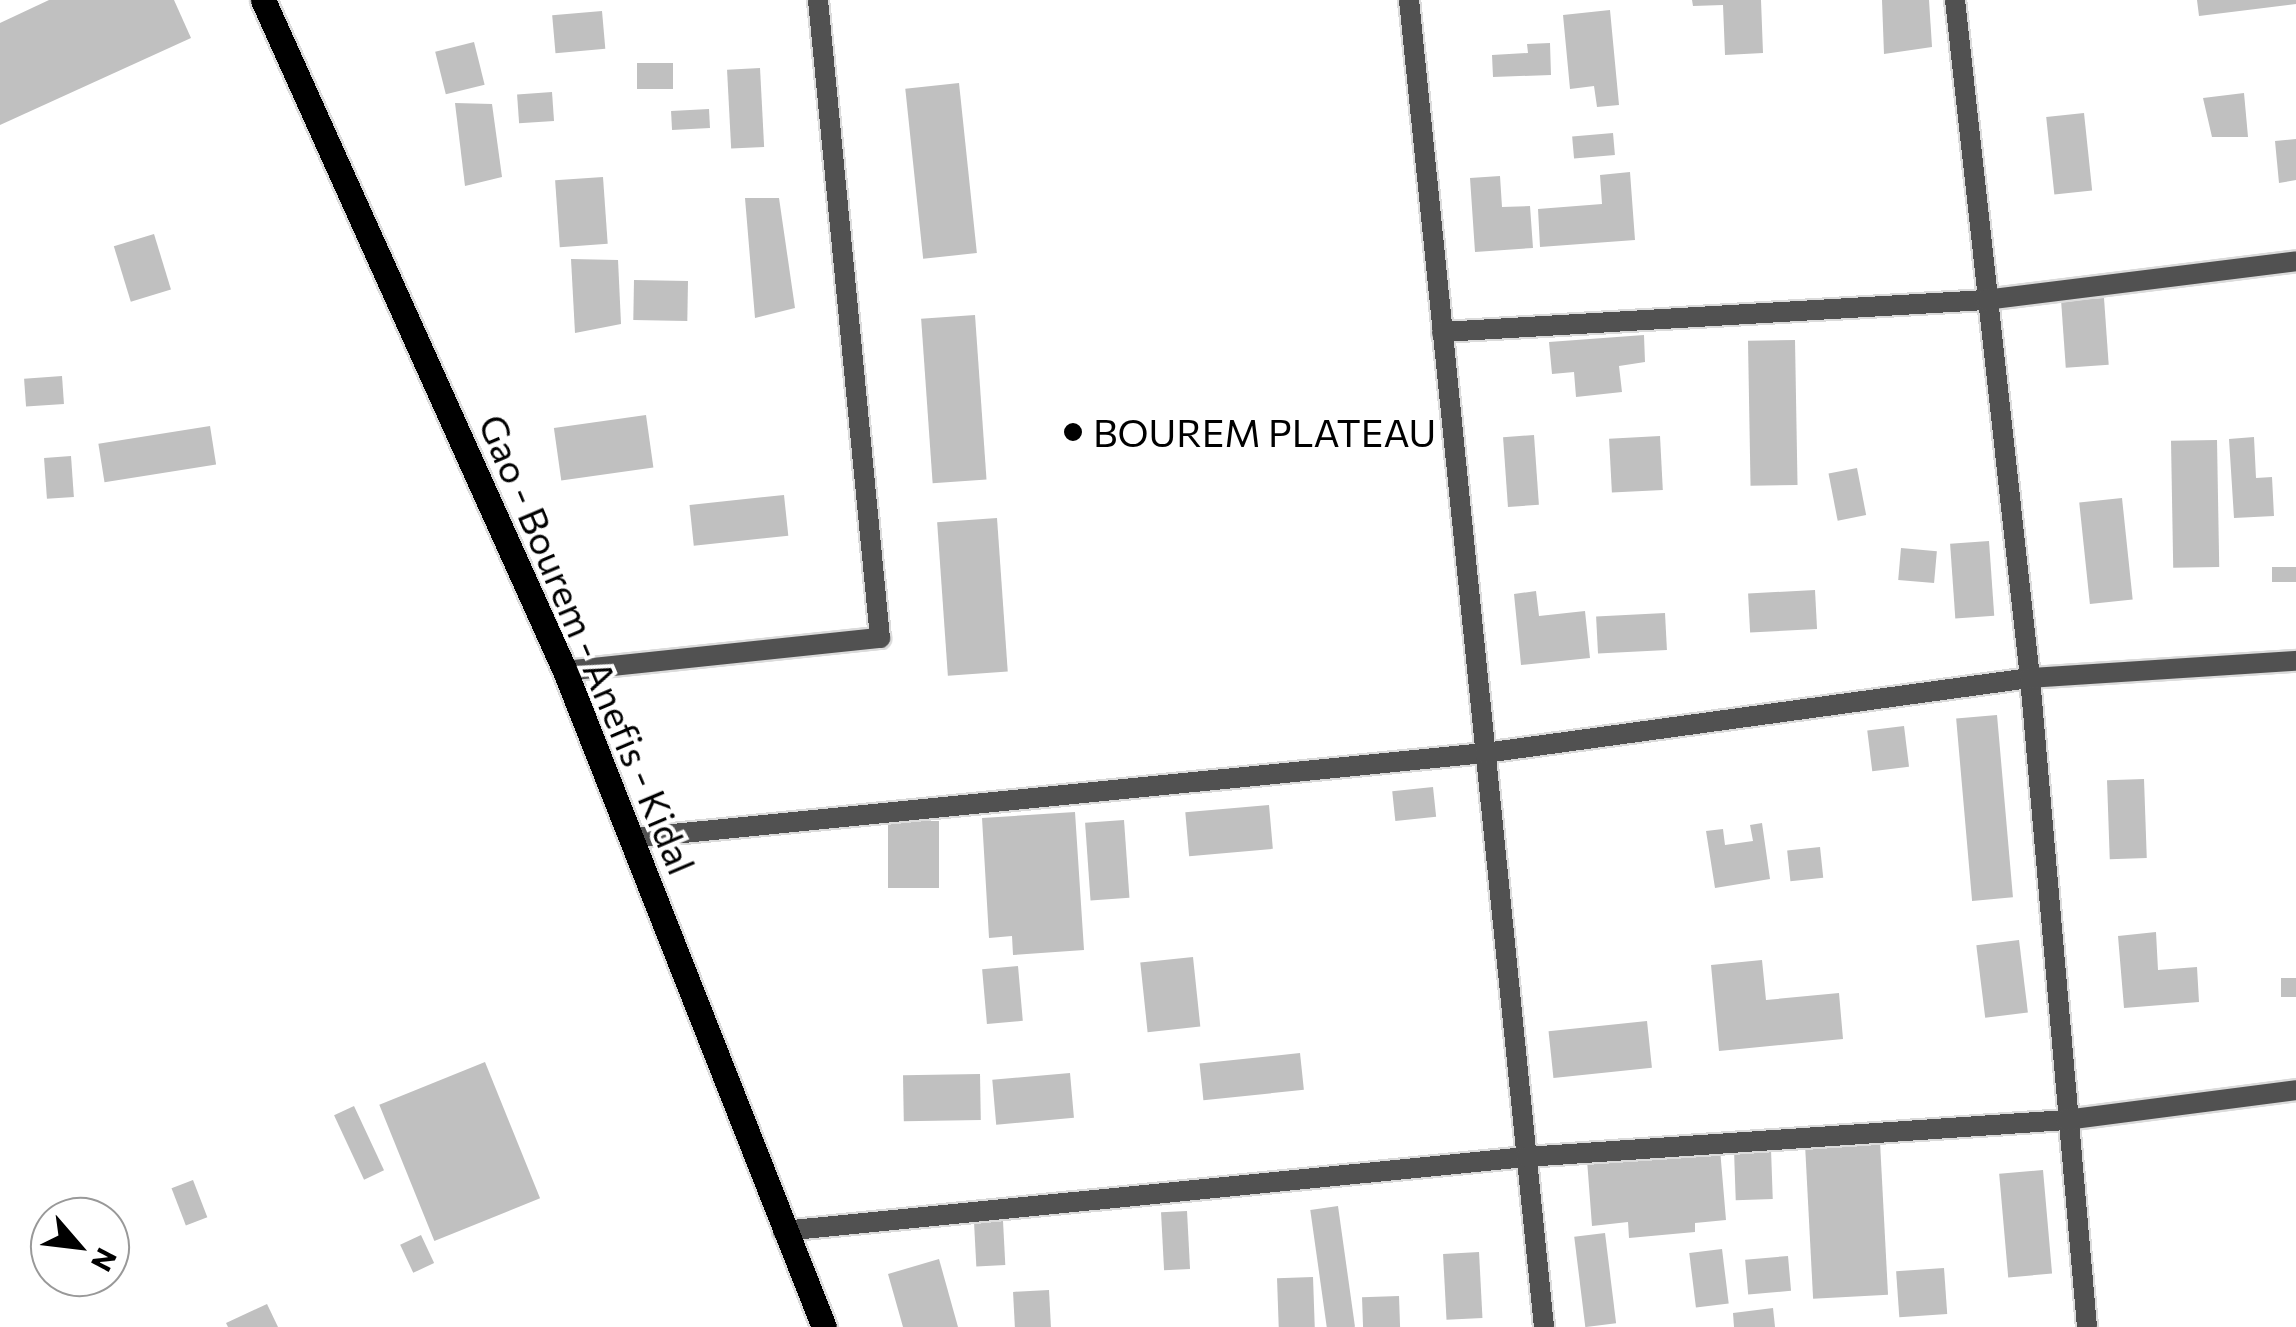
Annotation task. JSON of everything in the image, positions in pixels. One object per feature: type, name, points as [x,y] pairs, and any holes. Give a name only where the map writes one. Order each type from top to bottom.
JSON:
[{"type":"main road","name":"Gao - Bourem - Anefis - Kidal","points":[[263,0],[565,670],[824,1327]]},
{"type":"street","points":[[565,670],[880,638],[818,0]]},
{"type":"street","points":[[1409,0],[1544,1327]]},
{"type":"street","points":[[1955,0],[1985,300],[2030,678],[2087,1327]]},
{"type":"street","points":[[1442,332],[1985,300],[2296,261]]},
{"type":"street","points":[[633,838],[1485,753],[2030,678],[2296,661]]},
{"type":"street","points":[[783,1231],[1526,1156],[2066,1120],[2296,1090]]},
{"type":"building","points":[[49,0],[174,0],[191,38],[0,125],[0,23]]},
{"type":"building","points":[[1692,0],[1761,0],[1763,53],[1725,55],[1723,5],[1693,6]]},
{"type":"building","points":[[1882,0],[1929,0],[1932,47],[1884,54]]},
{"type":"building","points":[[2197,0],[2296,0],[2296,4],[2199,16]]},
{"type":"building","points":[[1610,10],[1619,105],[1597,107],[1594,86],[1570,89],[1563,15]]},
{"type":"building","points":[[602,11],[605,49],[556,53],[552,15]]},
{"type":"building","points":[[474,42],[485,85],[446,94],[435,52]]},
{"type":"building","points":[[1550,43],[1551,75],[1493,77],[1492,55],[1528,53],[1527,44]]},
{"type":"building","points":[[637,63],[673,63],[673,89],[637,89]]},
{"type":"building","points":[[760,68],[764,147],[731,149],[727,70]]},
{"type":"building","points":[[959,83],[977,253],[923,259],[905,89]]},
{"type":"building","points":[[552,92],[554,121],[519,123],[517,94]]},
{"type":"building","points":[[2244,93],[2248,137],[2212,137],[2203,98]]},
{"type":"building","points":[[455,103],[492,104],[502,177],[465,186]]},
{"type":"building","points":[[709,109],[710,128],[672,130],[671,111]]},
{"type":"building","points":[[2084,113],[2092,191],[2054,195],[2046,117]]},
{"type":"building","points":[[1613,133],[1615,155],[1574,158],[1572,137]]},
{"type":"building","points":[[2296,139],[2296,180],[2279,183],[2275,141]]},
{"type":"building","points":[[1630,172],[1635,240],[1540,247],[1538,209],[1602,204],[1600,175]]},
{"type":"building","points":[[1500,176],[1502,207],[1530,206],[1533,248],[1475,252],[1470,178]]},
{"type":"building","points":[[603,177],[608,244],[560,247],[555,180]]},
{"type":"building","points":[[745,198],[779,198],[795,308],[755,318]]},
{"type":"building","points":[[154,234],[171,289],[131,302],[114,246]]},
{"type":"building","points":[[571,259],[618,260],[621,324],[575,333]]},
{"type":"building","points":[[634,280],[688,281],[687,321],[633,320]]},
{"type":"building","points":[[2104,298],[2109,365],[2066,368],[2061,301]]},
{"type":"building","points":[[975,315],[987,480],[933,483],[921,319]]},
{"type":"building","points":[[1644,335],[1645,362],[1619,366],[1622,392],[1576,397],[1574,372],[1552,374],[1549,342]]},
{"type":"building","points":[[1795,340],[1798,485],[1751,486],[1748,341]]},
{"type":"building","points":[[62,376],[64,404],[26,407],[24,379]]},
{"type":"building","points":[[646,415],[653,467],[561,480],[554,428]]},
{"type":"building","points":[[210,426],[216,465],[104,482],[98,444]]},
{"type":"building","points":[[1534,435],[1539,505],[1508,507],[1503,437]]},
{"type":"building","points":[[1660,436],[1663,490],[1612,493],[1609,439]]},
{"type":"building","points":[[2254,437],[2256,478],[2272,477],[2274,516],[2234,518],[2229,439]]},
{"type":"building","points":[[2217,440],[2219,567],[2173,568],[2171,441]]},
{"type":"building","points":[[71,456],[74,497],[47,499],[44,458]]},
{"type":"building","points":[[1857,468],[1866,515],[1838,521],[1829,474]]},
{"type":"building","points":[[784,495],[788,536],[694,546],[690,505]]},
{"type":"building","points":[[2122,498],[2133,599],[2090,604],[2079,502]]},
{"type":"building","points":[[997,518],[1008,672],[948,676],[937,522]]},
{"type":"building","points":[[1989,541],[1994,616],[1955,619],[1950,544]]},
{"type":"building","points":[[1901,548],[1937,551],[1934,583],[1898,580]]},
{"type":"building","points":[[2272,567],[2296,567],[2296,582],[2272,582]]},
{"type":"building","points":[[1815,590],[1817,629],[1750,632],[1748,594]]},
{"type":"building","points":[[1536,591],[1539,616],[1585,611],[1590,658],[1521,665],[1514,594]]},
{"type":"building","points":[[1665,613],[1667,650],[1598,654],[1596,617]]},
{"type":"building","points":[[1997,715],[2013,897],[1972,901],[1956,719]]},
{"type":"building","points":[[1904,726],[1909,767],[1872,771],[1867,731]]},
{"type":"building","points":[[2144,779],[2147,858],[2110,859],[2107,780]]},
{"type":"building","points":[[1433,787],[1436,817],[1395,821],[1392,791]]},
{"type":"building","points":[[1269,805],[1273,849],[1189,856],[1185,812]]},
{"type":"building","points":[[1075,812],[1084,950],[1013,955],[1012,936],[989,938],[982,818]]},
{"type":"building","points":[[1124,820],[1129,898],[1091,901],[1085,823]]},
{"type":"building","points":[[888,821],[939,821],[939,888],[888,888]]},
{"type":"building","points":[[1762,823],[1770,879],[1715,888],[1706,831],[1723,829],[1725,845],[1753,841],[1750,825]]},
{"type":"building","points":[[1820,847],[1823,878],[1790,881],[1787,850]]},
{"type":"building","points":[[2156,932],[2158,970],[2197,967],[2199,1002],[2124,1008],[2118,936]]},
{"type":"building","points":[[2019,940],[2028,1012],[1985,1018],[1976,945]]},
{"type":"building","points":[[1193,957],[1200,1027],[1148,1032],[1140,963]]},
{"type":"building","points":[[1762,960],[1766,1000],[1839,993],[1843,1039],[1719,1051],[1711,965]]},
{"type":"building","points":[[1018,966],[1023,1021],[987,1024],[982,969]]},
{"type":"building","points":[[2281,978],[2296,978],[2296,997],[2281,997]]},
{"type":"building","points":[[1647,1021],[1652,1068],[1553,1078],[1549,1031]]},
{"type":"building","points":[[1300,1053],[1304,1090],[1203,1100],[1200,1064]]},
{"type":"building","points":[[485,1062],[540,1198],[434,1241],[379,1105]]},
{"type":"building","points":[[1070,1073],[1074,1118],[996,1125],[992,1080]]},
{"type":"building","points":[[980,1074],[981,1120],[904,1121],[903,1075]]},
{"type":"building","points":[[354,1106],[384,1170],[364,1180],[334,1115]]},
{"type":"building","points":[[1880,1142],[1888,1295],[1813,1299],[1805,1146]]},
{"type":"building","points":[[1720,1149],[1726,1220],[1695,1223],[1695,1232],[1629,1238],[1628,1222],[1592,1226],[1587,1160]]},
{"type":"building","points":[[1771,1149],[1773,1199],[1736,1200],[1734,1150]]},
{"type":"building","points":[[2043,1170],[2052,1274],[2008,1277],[1999,1174]]},
{"type":"building","points":[[193,1180],[207,1217],[186,1226],[172,1188]]},
{"type":"building","points":[[1338,1206],[1355,1327],[1327,1327],[1310,1210]]},
{"type":"building","points":[[1187,1211],[1190,1269],[1164,1270],[1161,1212]]},
{"type":"building","points":[[1003,1221],[1005,1265],[976,1266],[974,1223]]},
{"type":"building","points":[[1605,1233],[1616,1323],[1585,1327],[1574,1237]]},
{"type":"building","points":[[421,1235],[434,1263],[413,1273],[400,1245]]},
{"type":"building","points":[[1722,1249],[1729,1304],[1696,1308],[1689,1253]]},
{"type":"building","points":[[1479,1252],[1482,1318],[1447,1320],[1443,1254]]},
{"type":"building","points":[[1788,1256],[1791,1291],[1748,1295],[1745,1260]]},
{"type":"building","points":[[939,1259],[958,1327],[903,1327],[888,1274]]},
{"type":"building","points":[[1944,1268],[1947,1314],[1899,1317],[1896,1271]]},
{"type":"building","points":[[1313,1277],[1315,1327],[1279,1327],[1277,1278]]},
{"type":"building","points":[[1049,1290],[1051,1327],[1015,1327],[1013,1292]]},
{"type":"building","points":[[1399,1296],[1400,1327],[1363,1327],[1362,1297]]},
{"type":"building","points":[[267,1304],[278,1327],[228,1327],[226,1323]]},
{"type":"building","points":[[1773,1308],[1775,1327],[1734,1327],[1733,1313]]},
{"type":"place","name":"BOUREM PLATEAU","points":[[1073,432]]}]
